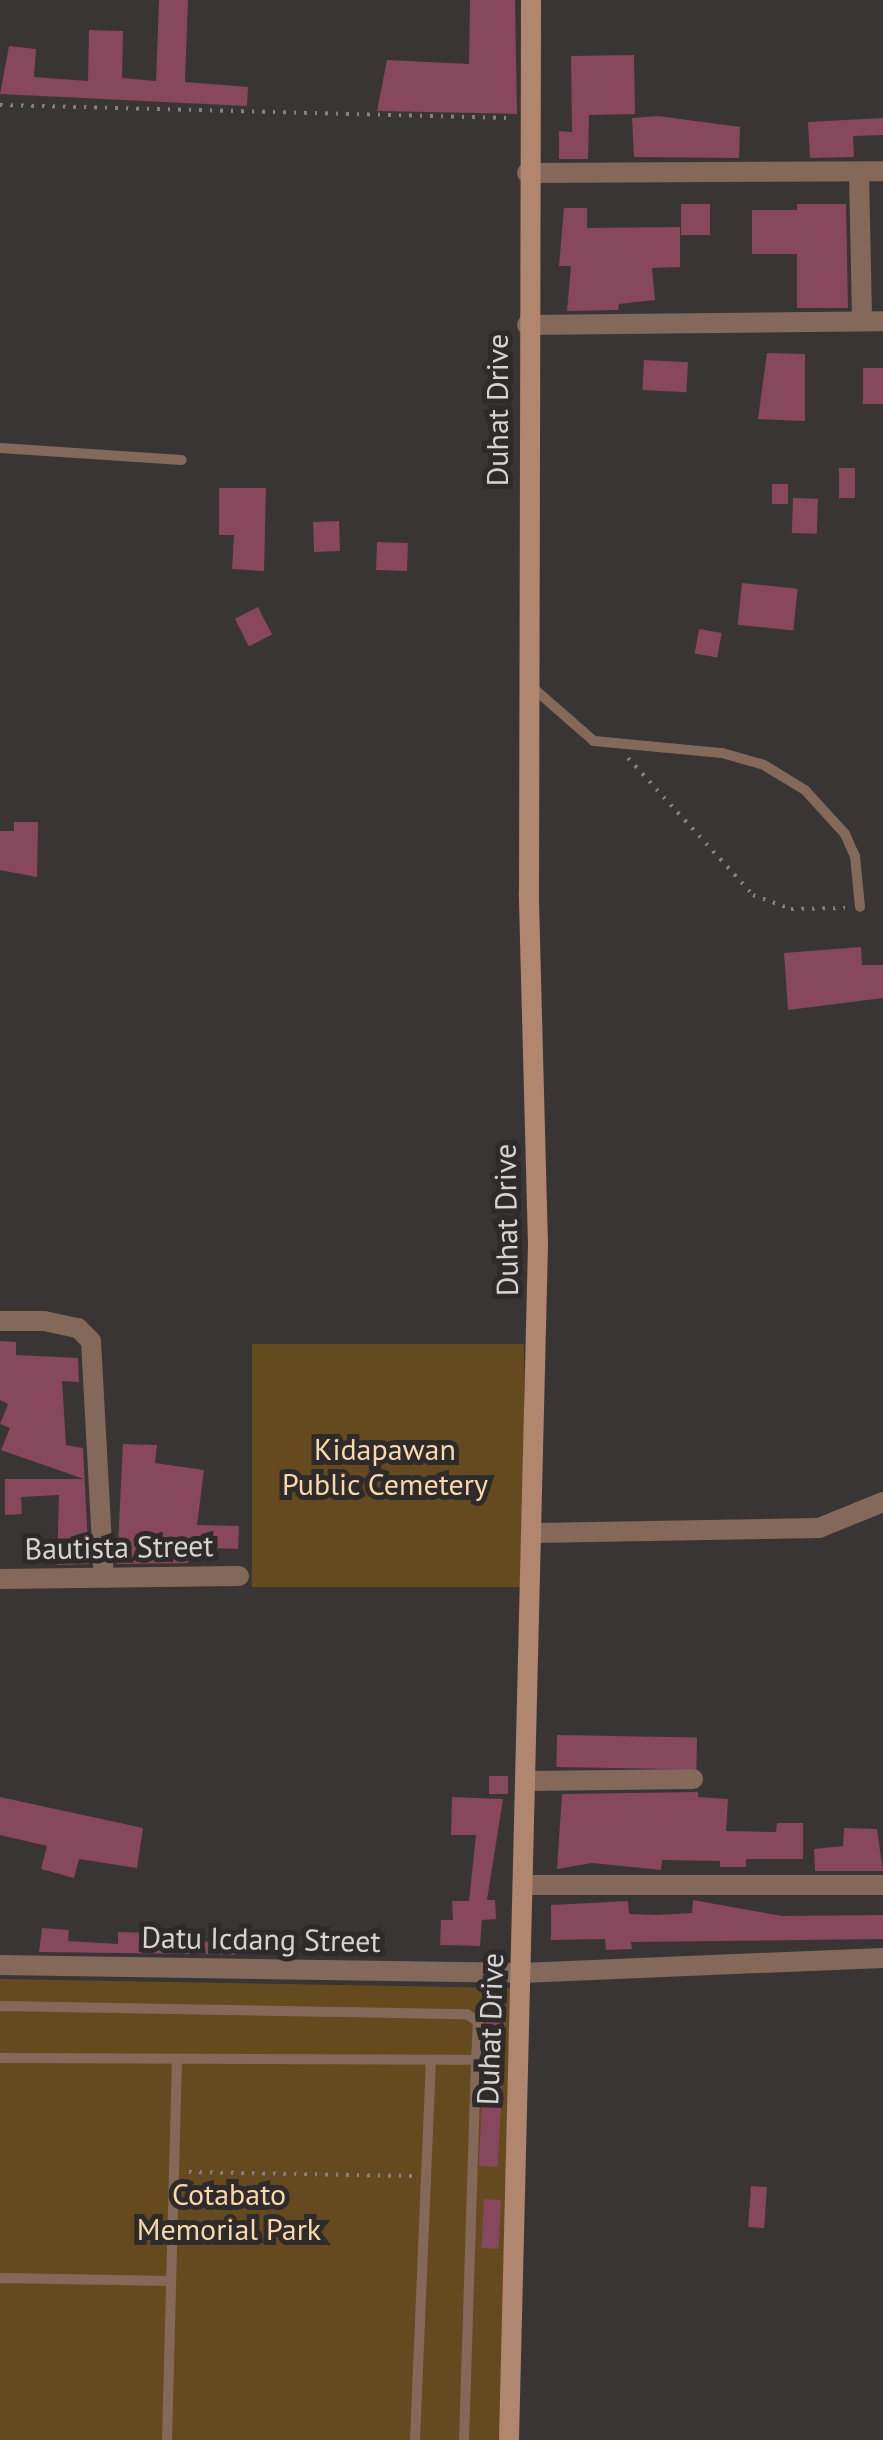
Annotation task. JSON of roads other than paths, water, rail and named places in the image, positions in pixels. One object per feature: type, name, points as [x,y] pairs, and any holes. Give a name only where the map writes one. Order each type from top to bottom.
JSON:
[{"type":"street","name":"Duhat Drive","points":[[509,2440],[535,1534],[538,1246],[528,682],[530,0]]},
{"type":"street","points":[[527,173],[883,171]]},
{"type":"street","points":[[527,325],[872,321],[859,173]]},
{"type":"street","points":[[0,1321],[78,1328],[91,1341],[104,1578]]},
{"type":"street","points":[[535,1534],[819,1528],[883,1502]]},
{"type":"street","name":"Bautista Street","points":[[0,1579],[239,1576]]},
{"type":"street","points":[[528,1781],[693,1779]]},
{"type":"street","points":[[524,1885],[883,1884]]},
{"type":"street","name":"Datu Icdang Street","points":[[0,1965],[522,1973],[883,1958]]},
{"type":"lane","points":[[0,448],[182,460]]},
{"type":"lane","points":[[528,682],[567,723],[616,746],[722,753],[764,764],[806,790],[845,834],[855,856],[860,908]]},
{"type":"lane","points":[[0,2006],[467,2014],[479,2028],[464,2440]]},
{"type":"lane","points":[[0,2058],[476,2060]]},
{"type":"lane","points":[[166,2440],[177,2058]]},
{"type":"lane","points":[[415,2440],[431,2061]]},
{"type":"lane","points":[[0,2278],[171,2281]]},
{"type":"park label","name":"Kidapawan Public Cemetery","points":[[385,1466]]},
{"type":"park label","name":"Cotabato Memorial Park","points":[[229,2211]]}]
